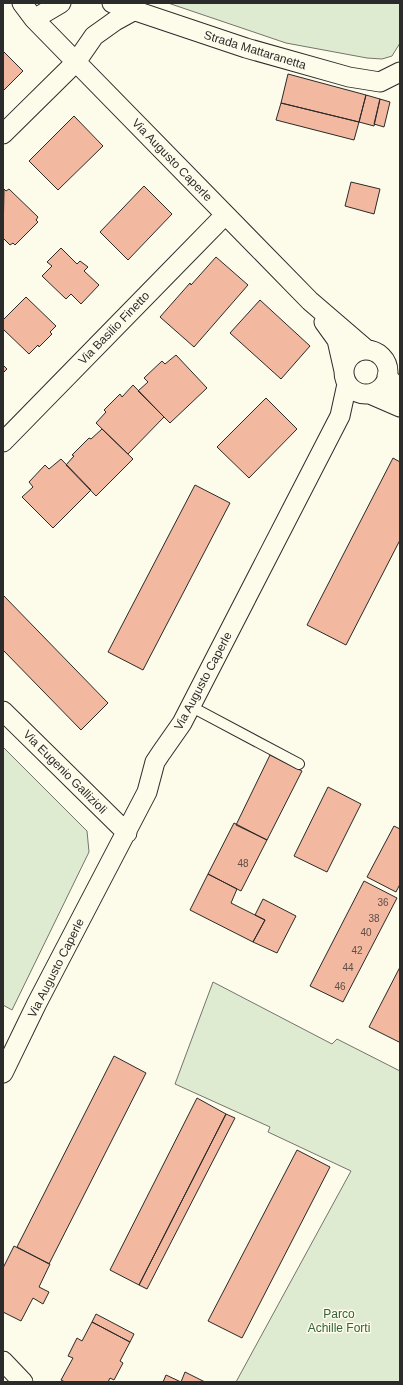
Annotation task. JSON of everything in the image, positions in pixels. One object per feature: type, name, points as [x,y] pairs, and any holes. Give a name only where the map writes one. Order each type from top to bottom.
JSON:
[{"type":"street","name":"Via Augusto Caperle","points":[[14,3],[34,19],[310,301],[367,350]]},
{"type":"street","name":"Via Augusto Caperle","points":[[22,3],[34,19]]},
{"type":"street","points":[[34,19],[61,3]]},
{"type":"street","name":"Strada Mattaranetta","points":[[112,3],[246,48],[349,77],[380,82],[400,72]]},
{"type":"street","points":[[3,134],[76,62],[94,36],[115,21],[135,10]]},
{"type":"street","name":"Via Basilio Finetto","points":[[3,442],[225,215]]},
{"type":"street","name":"Via Augusto Caperle","points":[[310,301],[337,340],[345,378]]},
{"type":"street","name":"Via Augusto Caperle","points":[[3,1074],[37,1003],[127,833],[147,792],[155,762],[182,723],[340,416],[345,378],[345,364],[348,358],[360,351],[367,350],[375,352],[385,362],[387,376],[385,382],[381,388],[366,394],[340,416]]},
{"type":"street","points":[[387,376],[400,391]]},
{"type":"street","points":[[345,378],[351,389],[400,407]]},
{"type":"street","name":"Via Eugenio Gallizioli","points":[[3,711],[127,833]]},
{"type":"street","points":[[3,1361],[23,1382]]},
{"type":"lane","points":[[190,706],[299,764]]},
{"type":"green space","points":[[168,3],[400,3],[400,43],[392,56],[382,59],[367,58],[286,43]]},
{"type":"green space","points":[[3,747],[87,831],[89,852],[12,1010],[3,1005]]},
{"type":"green space","name":"Parco Achille Forti","points":[[213,982],[332,1044],[337,1039],[400,1071],[400,1382],[236,1382],[351,1171],[268,1132],[270,1127],[175,1084]]},
{"type":"building","points":[[3,51],[23,71],[3,91]]},
{"type":"building","points":[[288,74],[366,95],[359,122],[281,103]]},
{"type":"building","points":[[366,95],[380,99],[374,126],[359,122]]},
{"type":"building","points":[[380,99],[390,102],[384,127],[374,124]]},
{"type":"building","points":[[281,103],[359,122],[354,140],[276,120]]},
{"type":"building","points":[[74,116],[103,146],[58,190],[29,161]]},
{"type":"building","points":[[351,182],[380,189],[374,214],[345,206]]},
{"type":"building","points":[[144,186],[172,214],[128,260],[100,232]]},
{"type":"building","points":[[4,189],[6,191],[9,189],[38,217],[36,220],[38,222],[15,245],[13,243],[10,245],[3,238]]},
{"type":"building","points":[[61,248],[77,264],[80,261],[88,267],[84,271],[99,285],[81,304],[71,294],[66,299],[42,276],[52,266],[47,262]]},
{"type":"building","points":[[216,257],[248,285],[194,347],[160,317],[190,283],[191,285]]},
{"type":"building","points":[[26,297],[56,326],[50,332],[52,334],[39,347],[38,345],[29,354],[3,329],[3,320]]},
{"type":"building","points":[[260,300],[310,346],[281,379],[230,333]]},
{"type":"building","points":[[176,355],[207,388],[170,423],[138,391],[148,382],[144,378],[162,361],[165,364]]},
{"type":"building","points":[[3,365],[7,369],[3,373]]},
{"type":"building","points":[[133,385],[164,417],[128,454],[96,423],[106,412],[104,410],[120,394],[122,397]]},
{"type":"building","points":[[266,398],[297,429],[249,478],[217,447]]},
{"type":"building","points":[[102,429],[133,459],[96,496],[66,465],[74,456],[72,455],[89,438],[91,439]]},
{"type":"building","points":[[393,458],[400,462],[400,540],[346,645],[307,625]]},
{"type":"building","points":[[61,459],[91,490],[53,528],[22,497],[33,487],[29,482],[45,465],[49,469]]},
{"type":"building","points":[[195,485],[230,503],[143,670],[108,652]]},
{"type":"building","points":[[3,595],[108,703],[81,730],[3,650]]},
{"type":"building","points":[[270,755],[302,771],[267,840],[236,825]]},
{"type":"building","points":[[328,787],[361,804],[327,872],[294,856]]},
{"type":"building","points":[[234,823],[267,840],[241,891],[208,874]]},
{"type":"building","points":[[394,826],[400,829],[400,884],[396,892],[367,877]]},
{"type":"building","points":[[208,874],[237,889],[231,903],[265,920],[253,942],[190,910]]},
{"type":"building","points":[[364,881],[397,898],[343,1002],[310,986]]},
{"type":"building","points":[[263,899],[296,916],[277,953],[253,942],[265,920],[255,915]]},
{"type":"building","points":[[400,967],[400,1040],[399,1042],[369,1027]]},
{"type":"building","points":[[114,1056],[146,1073],[49,1264],[17,1247]]},
{"type":"building","points":[[197,1098],[226,1114],[139,1285],[110,1270]]},
{"type":"building","points":[[226,1114],[235,1118],[147,1289],[139,1285]]},
{"type":"building","points":[[297,1150],[330,1167],[242,1338],[208,1321]]},
{"type":"building","points":[[14,1246],[50,1264],[39,1287],[49,1292],[43,1304],[33,1298],[21,1321],[3,1312],[3,1268]]},
{"type":"building","points":[[96,1314],[134,1334],[130,1342],[92,1322]]},
{"type":"building","points":[[92,1322],[130,1342],[120,1361],[123,1363],[114,1380],[110,1378],[108,1382],[65,1382],[61,1380],[73,1358],[68,1356],[77,1338],[82,1341]]},
{"type":"building","points":[[185,1372],[205,1382],[181,1382]]},
{"type":"building","points":[[166,1375],[181,1382],[163,1382]]}]
